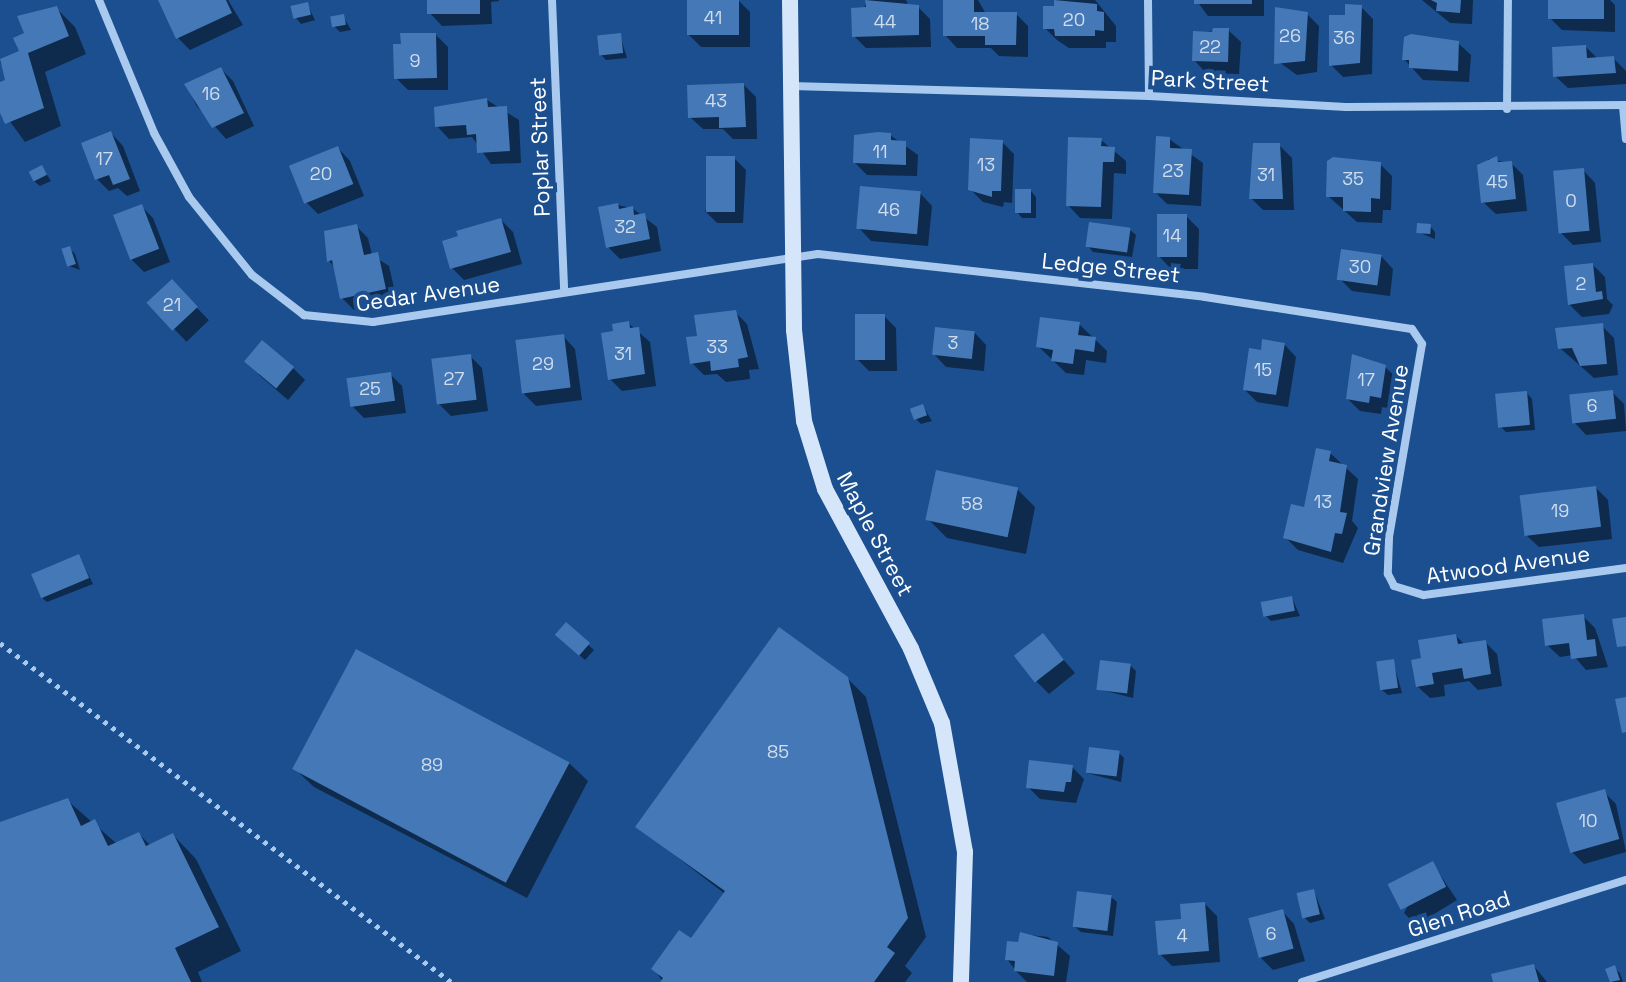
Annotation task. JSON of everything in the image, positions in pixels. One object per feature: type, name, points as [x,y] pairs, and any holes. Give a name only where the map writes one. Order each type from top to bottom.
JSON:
[{"type":"street","name":"Cedar Avenue","points":[[99,0],[139,99],[189,197],[252,275],[292,309],[317,319],[354,323],[793,254]]},
{"type":"street","name":"Poplar Street","points":[[552,0],[564,292]]},
{"type":"street","name":"Maple Street","points":[[790,0],[793,254],[799,386],[815,465],[911,649],[951,760],[966,879],[961,982]]},
{"type":"street","points":[[1148,0],[1149,96]]},
{"type":"street","points":[[1507,109],[1508,0]]},
{"type":"street","name":"Park Street","points":[[791,86],[1149,96],[1346,107],[1507,109],[1624,106]]},
{"type":"street","points":[[1624,106],[1626,139]]},
{"type":"street","name":"Ledge Street","points":[[793,254],[1205,297],[1412,329],[1420,336]]},
{"type":"street","name":"Grandview Avenue","points":[[1396,588],[1388,574],[1389,538],[1420,336]]},
{"type":"street","name":"Atwood Avenue","points":[[1396,588],[1424,595],[1626,568]]},
{"type":"street","name":"Glen Road","points":[[1302,982],[1626,880]]},
{"type":"path","points":[[0,643],[451,982]]},
{"type":"building","points":[[158,0],[226,0],[232,13],[176,39]]},
{"type":"building","points":[[427,0],[480,0],[480,14],[427,14]]},
{"type":"building","points":[[687,0],[739,0],[739,35],[687,35]]},
{"type":"building","points":[[865,0],[919,5],[919,35],[852,37],[851,8],[866,7]]},
{"type":"building","points":[[943,0],[974,0],[974,12],[1017,12],[1016,45],[985,45],[985,36],[943,36]]},
{"type":"building","points":[[1054,0],[1097,4],[1097,11],[1104,12],[1104,31],[1095,30],[1095,36],[1055,36],[1054,29],[1043,29],[1043,6],[1054,6]]},
{"type":"building","points":[[1194,0],[1252,0],[1252,4],[1194,4]]},
{"type":"building","points":[[1431,0],[1461,0],[1460,13],[1436,11],[1437,3]]},
{"type":"building","points":[[1548,0],[1604,0],[1604,19],[1548,19]]},
{"type":"building","points":[[308,2],[311,15],[293,19],[290,6]]},
{"type":"building","points":[[1345,4],[1362,5],[1360,63],[1329,66],[1329,15],[1345,15]]},
{"type":"building","points":[[57,6],[69,36],[28,53],[44,108],[5,124],[0,113],[0,82],[5,80],[0,59],[19,51],[13,38],[24,33],[17,16]]},
{"type":"building","points":[[1275,7],[1308,12],[1305,61],[1274,64]]},
{"type":"building","points":[[344,14],[346,25],[332,27],[330,16]]},
{"type":"building","points":[[1213,28],[1229,28],[1228,62],[1192,61],[1193,31],[1212,32]]},
{"type":"building","points":[[400,33],[436,33],[437,78],[394,79],[393,44],[401,44]]},
{"type":"building","points":[[621,33],[623,53],[599,55],[597,36]]},
{"type":"building","points":[[1411,34],[1459,41],[1458,71],[1409,68],[1409,60],[1402,60],[1404,37]]},
{"type":"building","points":[[1586,45],[1587,58],[1614,56],[1616,73],[1553,77],[1552,47]]},
{"type":"building","points":[[221,67],[244,113],[212,128],[184,84]]},
{"type":"building","points":[[744,83],[746,127],[719,128],[719,117],[688,118],[687,85]]},
{"type":"building","points":[[487,98],[488,107],[507,106],[510,151],[477,153],[476,134],[467,135],[466,125],[435,127],[434,107]]},
{"type":"building","points":[[111,131],[130,179],[113,185],[109,175],[95,180],[81,143]]},
{"type":"building","points":[[891,133],[891,140],[906,141],[906,165],[853,163],[854,135]]},
{"type":"building","points":[[1156,136],[1170,137],[1170,148],[1192,149],[1189,195],[1153,193]]},
{"type":"building","points":[[1068,137],[1102,138],[1101,146],[1115,147],[1114,162],[1103,162],[1101,207],[1066,206]]},
{"type":"building","points":[[970,138],[1003,140],[1001,191],[992,191],[992,197],[968,190]]},
{"type":"building","points":[[1253,143],[1280,143],[1283,199],[1249,199]]},
{"type":"building","points":[[338,146],[353,184],[304,204],[289,166]]},
{"type":"building","points":[[706,156],[735,156],[735,212],[706,212]]},
{"type":"building","points":[[1497,156],[1498,162],[1512,161],[1516,199],[1481,203],[1477,165]]},
{"type":"building","points":[[1333,157],[1381,162],[1380,199],[1371,198],[1371,212],[1343,211],[1343,197],[1326,197],[1327,161]]},
{"type":"building","points":[[42,165],[47,175],[34,182],[29,172]]},
{"type":"building","points":[[1584,168],[1589,231],[1559,233],[1553,171]]},
{"type":"building","points":[[860,186],[921,191],[917,234],[856,229]]},
{"type":"building","points":[[1015,189],[1031,189],[1031,213],[1015,213]]},
{"type":"building","points":[[618,203],[619,209],[633,206],[634,215],[645,213],[650,239],[606,248],[598,207]]},
{"type":"building","points":[[142,204],[159,249],[130,260],[113,215]]},
{"type":"building","points":[[1157,214],[1187,214],[1187,257],[1157,257]]},
{"type":"building","points":[[501,218],[511,252],[450,269],[442,241],[458,236],[456,231]]},
{"type":"building","points":[[1089,222],[1131,228],[1127,253],[1086,247]]},
{"type":"building","points":[[1417,223],[1431,224],[1430,234],[1416,233]]},
{"type":"building","points":[[357,224],[364,255],[378,252],[386,289],[340,299],[332,260],[327,262],[324,231]]},
{"type":"building","points":[[70,246],[76,264],[67,267],[61,249]]},
{"type":"building","points":[[1341,249],[1382,255],[1377,285],[1337,280]]},
{"type":"building","points":[[1593,263],[1596,292],[1602,291],[1603,299],[1568,305],[1564,266]]},
{"type":"building","points":[[172,279],[198,307],[172,331],[146,303]]},
{"type":"building","points":[[736,310],[748,357],[738,359],[739,367],[711,371],[710,361],[690,364],[686,337],[697,336],[694,315]]},
{"type":"building","points":[[855,314],[885,314],[885,360],[855,360]]},
{"type":"building","points":[[1040,317],[1080,322],[1078,335],[1096,337],[1094,352],[1075,349],[1073,364],[1051,361],[1053,350],[1036,347]]},
{"type":"building","points":[[629,321],[630,328],[639,327],[645,374],[608,380],[601,333],[613,331],[612,324]]},
{"type":"building","points":[[1603,323],[1607,364],[1580,366],[1572,348],[1558,349],[1555,328]]},
{"type":"building","points":[[935,327],[975,331],[972,359],[932,355]]},
{"type":"building","points":[[564,334],[571,388],[522,394],[515,340]]},
{"type":"building","points":[[1262,339],[1285,343],[1276,395],[1243,390],[1249,348],[1261,350]]},
{"type":"building","points":[[262,340],[294,367],[276,388],[244,361]]},
{"type":"building","points":[[471,354],[477,400],[437,405],[431,359]]},
{"type":"building","points":[[1352,354],[1386,365],[1381,398],[1370,396],[1369,403],[1346,399]]},
{"type":"building","points":[[391,372],[395,401],[350,407],[346,378]]},
{"type":"building","points":[[1613,390],[1616,419],[1572,423],[1569,395]]},
{"type":"building","points":[[1527,391],[1530,425],[1498,428],[1495,394]]},
{"type":"building","points":[[923,404],[927,415],[914,420],[910,409]]},
{"type":"building","points":[[1316,448],[1331,451],[1329,461],[1347,465],[1340,512],[1347,513],[1342,534],[1335,533],[1331,552],[1283,538],[1291,504],[1304,507]]},
{"type":"building","points":[[936,470],[1018,487],[1008,537],[925,520]]},
{"type":"building","points":[[1596,486],[1601,527],[1525,536],[1520,495]]},
{"type":"building","points":[[79,554],[89,578],[41,598],[31,574]]},
{"type":"building","points":[[1292,596],[1295,611],[1263,617],[1261,602]]},
{"type":"building","points":[[1584,614],[1587,640],[1595,639],[1597,656],[1571,659],[1569,643],[1545,646],[1542,619]]},
{"type":"building","points":[[1626,617],[1626,646],[1617,647],[1612,619]]},
{"type":"building","points":[[566,622],[590,643],[579,656],[555,635]]},
{"type":"building","points":[[779,627],[848,677],[908,918],[887,947],[895,953],[874,982],[660,982],[663,978],[651,969],[679,930],[691,938],[725,891],[635,827]]},
{"type":"building","points":[[1043,633],[1064,660],[1035,683],[1014,656]]},
{"type":"building","points":[[1456,634],[1458,644],[1486,640],[1491,674],[1464,679],[1462,668],[1432,673],[1434,684],[1416,687],[1411,660],[1421,658],[1418,640]]},
{"type":"building","points":[[356,649],[570,763],[506,883],[292,769]]},
{"type":"building","points":[[1394,659],[1398,688],[1380,690],[1376,662]]},
{"type":"building","points":[[1100,660],[1131,664],[1127,694],[1096,690]]},
{"type":"building","points":[[1626,697],[1626,732],[1622,733],[1615,699]]},
{"type":"building","points":[[1089,747],[1120,751],[1117,777],[1086,773]]},
{"type":"building","points":[[1029,760],[1073,765],[1071,782],[1066,782],[1064,792],[1026,788]]},
{"type":"building","points":[[1605,789],[1619,839],[1570,853],[1556,803]]},
{"type":"building","points":[[68,798],[81,826],[95,819],[108,846],[139,832],[146,846],[173,833],[219,927],[175,948],[191,982],[0,982],[0,822]]},
{"type":"building","points":[[1433,861],[1446,887],[1401,910],[1388,884]]},
{"type":"building","points":[[1314,889],[1320,914],[1302,918],[1296,893]]},
{"type":"building","points":[[1077,891],[1112,895],[1107,931],[1073,927]]},
{"type":"building","points":[[1205,902],[1209,951],[1158,955],[1155,921],[1181,919],[1180,904]]},
{"type":"building","points":[[1283,909],[1294,949],[1259,958],[1248,918]]},
{"type":"building","points":[[1020,932],[1058,942],[1054,976],[1014,971],[1015,961],[1005,960],[1007,941],[1018,942]]},
{"type":"building","points":[[1534,964],[1539,982],[1493,982],[1491,974]]},
{"type":"building","points":[[1615,965],[1620,980],[1610,982],[1605,969]]}]
